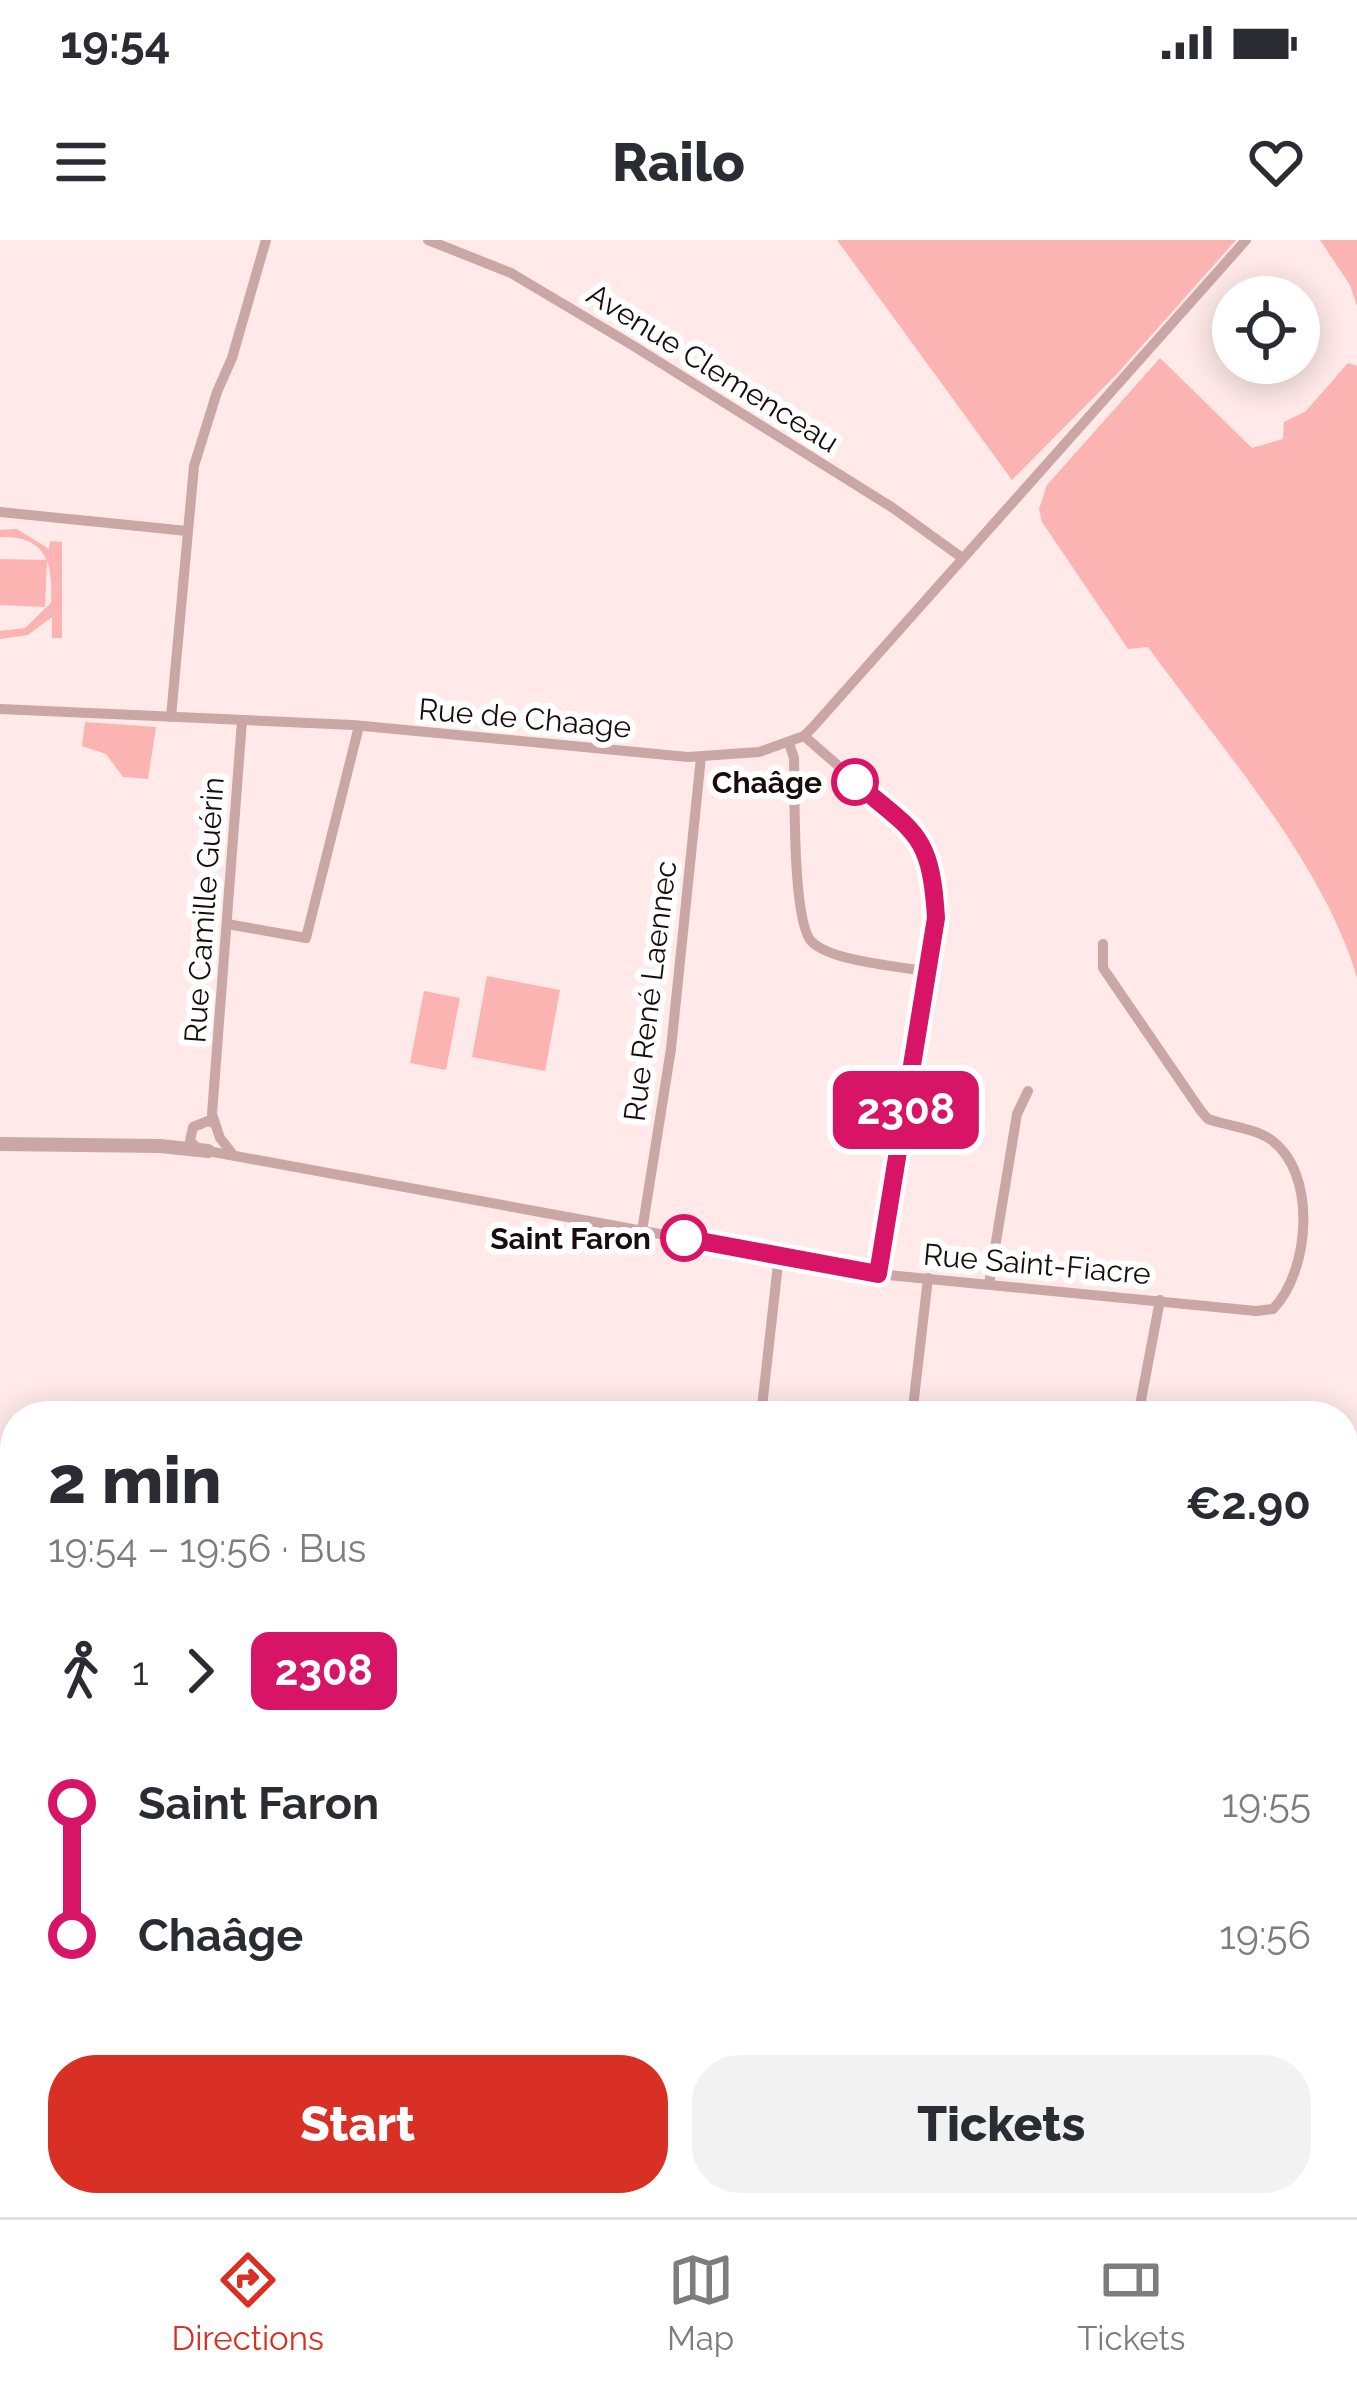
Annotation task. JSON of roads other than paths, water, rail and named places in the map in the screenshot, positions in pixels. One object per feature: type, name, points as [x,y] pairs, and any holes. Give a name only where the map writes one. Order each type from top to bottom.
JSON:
[{"type":"street","points":[[171,717],[194,466],[266,240]]},
{"type":"street","name":"Avenue Clemenceau","points":[[428,240],[512,273],[893,508],[961,557]]},
{"type":"street","name":"Rue de Chaage","points":[[0,709],[359,726],[701,757],[759,752],[789,743],[804,736],[1246,240]]},
{"type":"street","points":[[0,512],[188,531]]},
{"type":"street","name":"Rue Camille Guérin","points":[[214,1124],[242,721]]},
{"type":"street","points":[[227,924],[306,938],[359,726]]},
{"type":"street","points":[[804,736],[923,843],[931,872],[936,918],[929,972],[878,1274]]},
{"type":"street","points":[[789,743],[794,758],[800,914],[809,940],[830,953],[929,972]]},
{"type":"street","name":"Rue René Laennec","points":[[642,1231],[671,1049],[701,757]]},
{"type":"street","name":"Rue Saint-Fiacre","points":[[203,1150],[878,1274],[1263,1312],[1273,1309],[1283,1295],[1303,1237],[1303,1193],[1274,1142],[1208,1119],[1201,1112],[1103,968],[1103,944]]},
{"type":"street","points":[[989,1284],[1018,1114],[1028,1091]]},
{"type":"street","name":"Rue Camille Guérin","points":[[175,1146],[213,1103]]},
{"type":"street","points":[[200,1122],[214,1124],[231,1152]]},
{"type":"street","points":[[190,1134],[203,1150]]},
{"type":"street","points":[[0,1144],[203,1150],[220,1138]]},
{"type":"street","points":[[763,1401],[779,1255]]},
{"type":"street","points":[[914,1401],[928,1278]]},
{"type":"street","points":[[1141,1401],[1160,1300]]},
{"type":"place","name":"Chaâge","points":[[855,782]]},
{"type":"place","name":"Saint Faron","points":[[684,1238]]}]
